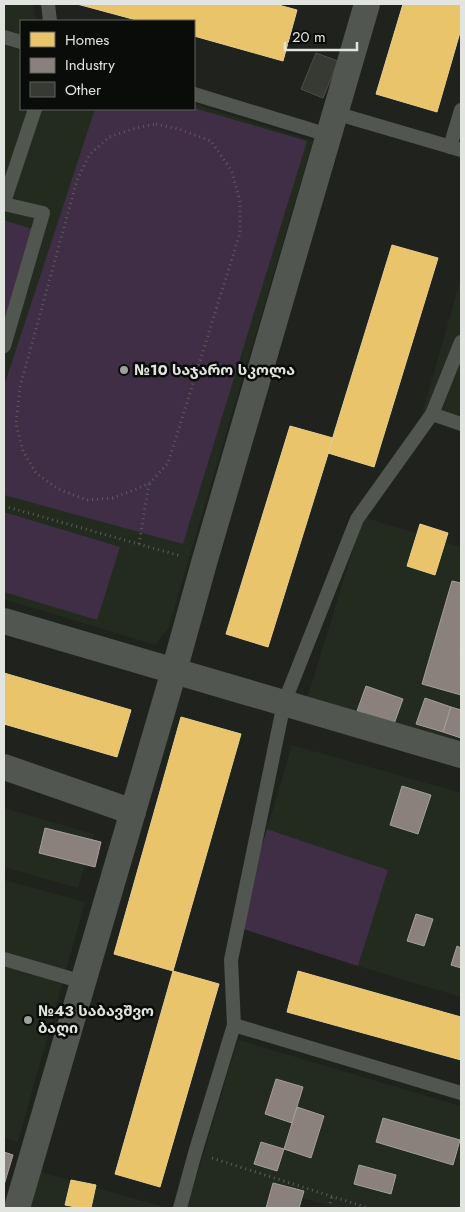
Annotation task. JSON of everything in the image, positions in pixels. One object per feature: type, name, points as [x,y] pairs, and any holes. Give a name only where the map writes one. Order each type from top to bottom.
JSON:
[{"type":"street","points":[[17,1208],[367,4]]},
{"type":"street","points":[[4,621],[461,755]]},
{"type":"street","points":[[4,767],[133,812]]},
{"type":"lane","points":[[48,4],[50,20]]},
{"type":"lane","points":[[4,37],[20,42]]},
{"type":"lane","points":[[195,94],[332,124],[456,148],[461,110]]},
{"type":"lane","points":[[4,346],[43,214],[4,203],[35,110]]},
{"type":"lane","points":[[180,1208],[234,1026],[231,960],[284,703],[357,519],[432,414],[461,342]]},
{"type":"lane","points":[[432,414],[461,424]]},
{"type":"lane","points":[[4,959],[82,982]]},
{"type":"lane","points":[[234,1026],[461,1093]]},
{"type":"path","points":[[139,544],[150,483],[168,463],[240,233],[240,201],[231,170],[211,142],[182,130],[156,124],[109,137],[90,154],[77,180],[20,387],[16,424],[23,451],[36,473],[58,489],[87,500],[113,498],[150,483]]},
{"type":"path","points":[[4,506],[204,563]]},
{"type":"path","points":[[195,1153],[368,1208]]},
{"type":"path","points":[[328,1208],[332,1196]]},
{"type":"shaded area","points":[[4,4],[33,4],[36,20],[20,20],[20,36],[4,31]]},
{"type":"shaded area","name":"№10 საჯარო სკოლა","points":[[4,45],[20,50],[20,110],[195,110],[195,104],[313,141],[168,629],[155,645],[4,599]]},
{"type":"shaded area","name":"№10 საჯარო სკოლა","points":[[195,108],[307,141],[183,544],[4,495],[4,386],[95,110],[195,110]]},
{"type":"shaded area","points":[[4,220],[35,230],[4,338]]},
{"type":"shaded area","points":[[461,278],[461,430],[421,418]]},
{"type":"shaded area","points":[[4,512],[120,547],[97,620],[4,592]]},
{"type":"shaded area","points":[[363,517],[461,547],[461,747],[307,699]]},
{"type":"shaded area","points":[[292,745],[461,793],[461,997],[358,966],[387,870],[267,829]]},
{"type":"shaded area","points":[[4,808],[94,834],[78,888],[4,867]]},
{"type":"shaded area","points":[[267,829],[388,870],[358,966],[237,927]]},
{"type":"shaded area","name":"№43 საბავშვო ბაღი","points":[[4,880],[85,902],[18,1142],[4,1138]]},
{"type":"shaded area","points":[[238,1040],[461,1106],[461,1208],[336,1208],[299,1197],[295,1208],[187,1208]]},
{"type":"shaded area","points":[[34,1170],[168,1208],[23,1208]]},
{"type":"building: Homes","points":[[77,4],[275,4],[297,10],[283,61],[195,36],[195,20],[136,20]]},
{"type":"building: Homes","points":[[403,4],[461,4],[461,29],[437,112],[376,94]]},
{"type":"building: Homes","points":[[392,245],[438,258],[374,467],[328,453]]},
{"type":"building: Homes","points":[[290,426],[333,438],[268,647],[226,634]]},
{"type":"building: Homes","points":[[420,524],[448,533],[435,575],[407,566]]},
{"type":"building: Homes","points":[[4,673],[131,710],[117,757],[4,724]]},
{"type":"building: Homes","points":[[181,717],[241,734],[173,971],[114,954]]},
{"type":"building: Homes","points":[[173,971],[219,984],[160,1187],[115,1174]]},
{"type":"building: Homes","points":[[298,971],[461,1017],[461,1060],[287,1012]]},
{"type":"building: Homes","points":[[71,1180],[96,1185],[91,1208],[65,1205]]},
{"type":"building: Industry","points":[[452,581],[461,583],[461,695],[422,684]]},
{"type":"building: Industry","points":[[366,686],[403,699],[394,724],[357,711]]},
{"type":"building: Industry","points":[[425,698],[451,707],[443,732],[416,724]]},
{"type":"building: Industry","points":[[451,707],[461,710],[461,738],[443,732]]},
{"type":"building: Industry","points":[[402,786],[431,795],[418,834],[390,825]]},
{"type":"building: Industry","points":[[45,828],[101,842],[95,867],[39,853]]},
{"type":"building: Industry","points":[[416,914],[433,919],[424,946],[407,941]]},
{"type":"building: Industry","points":[[457,946],[461,948],[461,968],[451,965]]},
{"type":"building: Industry","points":[[276,1079],[303,1087],[292,1123],[265,1114]]},
{"type":"building: Industry","points":[[297,1107],[324,1116],[311,1158],[284,1149]]},
{"type":"building: Industry","points":[[383,1118],[460,1140],[453,1165],[376,1142]]},
{"type":"building: Industry","points":[[261,1142],[284,1149],[277,1171],[254,1164]]},
{"type":"building: Industry","points":[[4,1152],[13,1155],[4,1185]]},
{"type":"building: Industry","points":[[359,1165],[396,1175],[391,1194],[354,1184]]},
{"type":"building: Industry","points":[[273,1183],[304,1191],[299,1208],[266,1208]]},
{"type":"building: Other","points":[[316,53],[338,61],[323,98],[301,89]]},
{"type":"place","name":"№10 საჯარო სკოლა","points":[[124,370]]},
{"type":"place","name":"№43 საბავშვო ბაღი","points":[[28,1020]]}]
